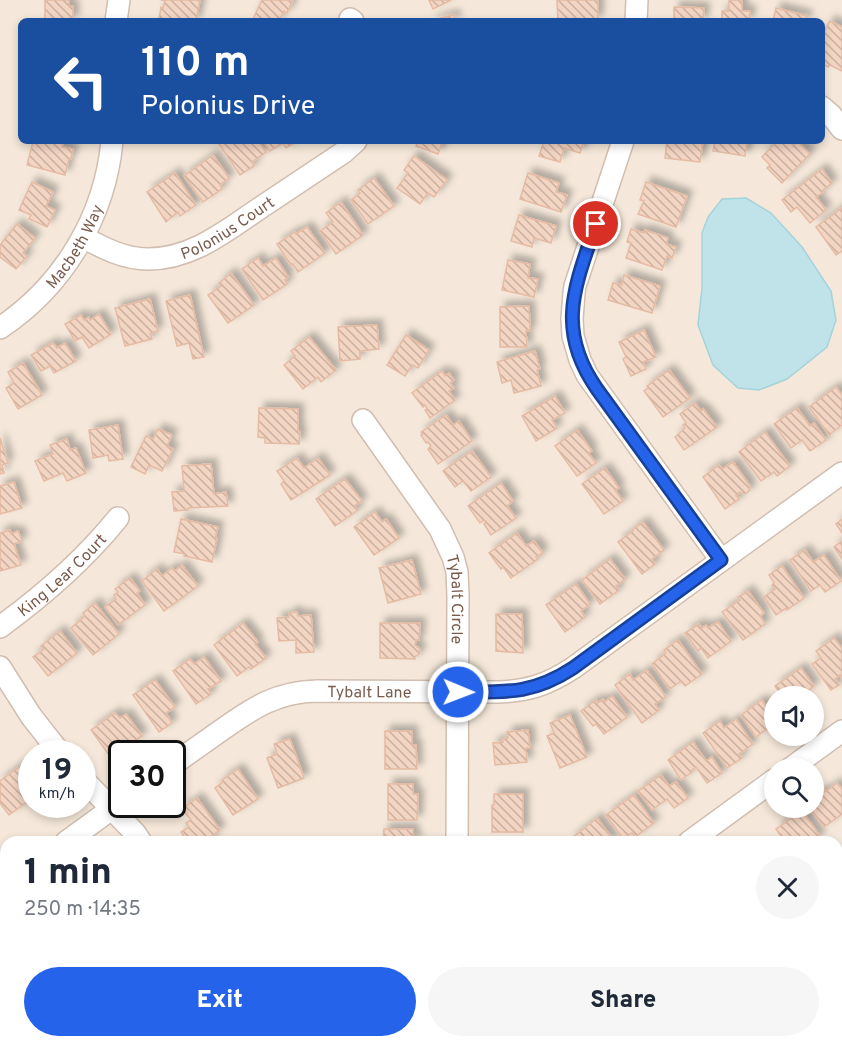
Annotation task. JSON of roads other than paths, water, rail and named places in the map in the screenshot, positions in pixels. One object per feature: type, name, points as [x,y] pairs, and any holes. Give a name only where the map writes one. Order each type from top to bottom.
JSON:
[{"type":"street","points":[[116,18],[119,0]]},
{"type":"street","points":[[636,18],[637,0]]},
{"type":"street","points":[[825,110],[842,129]]},
{"type":"street","name":"Macbeth Way","points":[[0,328],[24,311],[49,287],[70,259],[91,221],[107,172],[112,144]]},
{"type":"street","name":"Polonius Court","points":[[83,237],[116,253],[139,258],[161,259],[189,252],[209,242],[315,172],[353,144]]},
{"type":"street","points":[[622,144],[575,286],[573,336],[587,375],[721,560]]},
{"type":"street","name":"Tybalt Circle","points":[[363,420],[440,529],[457,572],[457,836]]},
{"type":"street","name":"Tybalt Lane","points":[[186,755],[249,710],[278,696],[317,691],[514,692],[551,681],[573,668],[842,473]]},
{"type":"street","name":"King Lear Court","points":[[0,627],[60,580],[118,518]]},
{"type":"street","points":[[0,667],[50,740]]},
{"type":"street","points":[[805,758],[842,731]]},
{"type":"street","points":[[697,836],[764,787]]},
{"type":"street","points":[[96,789],[108,798]]},
{"type":"street","points":[[74,836],[108,812]]},
{"type":"street","points":[[125,818],[137,836]]},
{"type":"water","points":[[746,198],[771,213],[802,247],[831,291],[836,320],[827,347],[787,379],[759,390],[738,388],[713,365],[698,325],[702,288],[702,233],[708,217],[722,199]]}]
